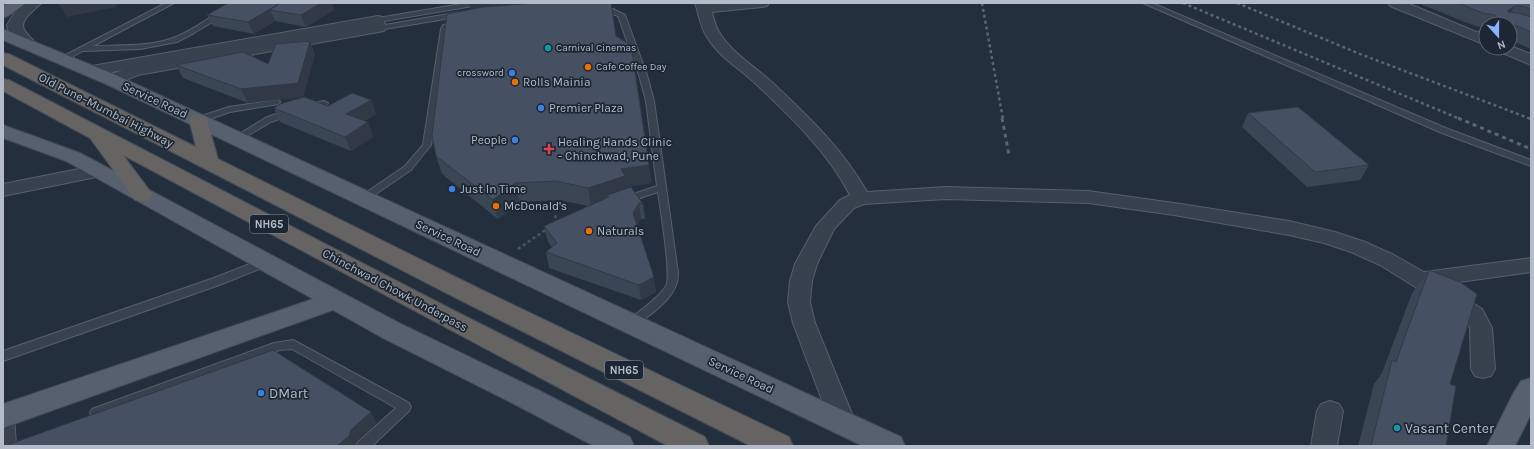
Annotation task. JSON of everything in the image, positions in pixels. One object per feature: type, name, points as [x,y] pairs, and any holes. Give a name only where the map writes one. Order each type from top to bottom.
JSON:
[{"type":"highway","name":"Old Pune–Mumbai Highway","points":[[3,58],[209,161]]},
{"type":"highway","name":"Old Pune–Mumbai Highway","points":[[3,84],[96,132]]},
{"type":"highway","points":[[198,120],[209,161]]},
{"type":"highway","points":[[96,132],[142,195]]},
{"type":"highway","name":"Chinchwad Chowk Underpass","points":[[96,132],[435,312],[695,446]]},
{"type":"highway","name":"NH65","points":[[209,161],[475,297],[779,446]]},
{"type":"main road","points":[[3,13],[18,3]]},
{"type":"main road","name":"Service Road","points":[[3,34],[112,80],[891,446]]},
{"type":"main road","points":[[3,131],[73,157],[390,330],[528,398],[620,446]]},
{"type":"main road","points":[[6,415],[335,300]]},
{"type":"main road","points":[[1501,446],[1531,389]]},
{"type":"street","points":[[28,44],[16,30],[15,24],[22,12],[33,3]]},
{"type":"street","points":[[762,3],[703,6],[708,25],[715,37],[728,51],[747,66],[786,104],[830,152],[844,170],[862,198]]},
{"type":"street","points":[[1395,3],[1478,34]]},
{"type":"street","points":[[92,71],[222,51],[379,24]]},
{"type":"street","points":[[112,80],[134,71],[222,51]]},
{"type":"street","points":[[1518,54],[1531,60]]},
{"type":"street","points":[[3,190],[99,171]]},
{"type":"street","points":[[844,424],[804,323],[800,302],[801,281],[806,264],[826,226],[847,204],[862,198],[946,192],[1088,197],[1134,202],[1289,228],[1328,238],[1358,247],[1387,260],[1423,280],[1474,314],[1481,328],[1483,369]]},
{"type":"street","points":[[1423,280],[1531,265]]},
{"type":"street","points":[[1324,446],[1330,411]]},
{"type":"lane","points":[[62,59],[172,3]]},
{"type":"lane","points":[[379,24],[442,6],[479,3]]},
{"type":"lane","points":[[1146,3],[1445,131],[1531,163]]},
{"type":"lane","points":[[442,6],[445,17]]},
{"type":"lane","points":[[593,11],[613,11],[621,15],[643,75],[650,101],[674,276],[672,286],[631,324]]},
{"type":"lane","points":[[379,24],[445,17],[467,13]]},
{"type":"lane","points":[[82,49],[106,46],[140,47],[176,40],[223,14]]},
{"type":"lane","points":[[364,198],[408,168],[427,145],[445,29],[450,26],[460,24]]},
{"type":"lane","points":[[198,120],[229,110],[276,102]]},
{"type":"lane","points":[[237,138],[268,120],[324,103]]},
{"type":"lane","points":[[619,202],[662,187]]},
{"type":"lane","points":[[3,356],[218,281],[265,262]]},
{"type":"lane","points":[[83,418],[278,346],[293,344],[405,407],[363,446]]},
{"type":"lane","points":[[6,415],[12,445]]},
{"type":"path","points":[[500,262],[554,225],[556,215],[555,205]]},
{"type":"building","points":[[228,3],[280,3],[248,22],[207,15]]},
{"type":"building","points":[[280,3],[321,3],[301,15],[270,10]]},
{"type":"building","name":"Premier Plaza","points":[[536,3],[611,3],[616,36],[631,45],[649,165],[621,169],[625,176],[588,188],[556,181],[515,183],[493,200],[436,156],[432,135],[447,14],[483,7]]},
{"type":"building","points":[[1458,3],[1531,3],[1531,9],[1522,6],[1515,6],[1508,10],[1508,12],[1531,17],[1531,32],[1518,26],[1518,16],[1496,16],[1483,13]]},
{"type":"building","points":[[310,41],[298,83],[241,89],[176,65],[243,52],[268,64],[276,44]]},
{"type":"building","points":[[352,93],[371,100],[346,114],[368,122],[345,137],[274,108],[280,104],[304,97],[328,106]]},
{"type":"building","points":[[1298,107],[1369,165],[1315,172],[1248,113]]},
{"type":"building","points":[[631,187],[643,204],[639,203],[633,213],[654,277],[639,285],[546,252],[557,243],[544,226],[609,197],[605,196]]},
{"type":"building","points":[[1429,270],[1460,282],[1477,294],[1450,384],[1456,386],[1446,446],[1371,446],[1392,360],[1396,362]]},
{"type":"building","name":"DMart","points":[[273,350],[371,412],[351,430],[349,436],[337,446],[12,446],[10,444]]},
{"type":"railway","points":[[982,3],[1003,119]]},
{"type":"railway","points":[[1183,3],[1460,119]]},
{"type":"railway","points":[[1237,3],[1360,54],[1531,119],[1529,118]]},
{"type":"railway","points":[[1002,118],[1009,155]]},
{"type":"railway","points":[[1458,118],[1531,149]]},
{"type":"place","name":"Carnival Cinemas","points":[[548,48]]},
{"type":"place","name":"Cafe Coffee Day","points":[[588,67]]},
{"type":"place","name":"crossword","points":[[512,73]]},
{"type":"place","name":"Rolls Mainia","points":[[515,82]]},
{"type":"place","name":"Premier Plaza","points":[[541,108]]},
{"type":"place","name":"People","points":[[515,140]]},
{"type":"place","name":"Healing Hands Clinic - Chinchwad, Pune","points":[[549,149]]},
{"type":"place","name":"Just In Time","points":[[452,189]]},
{"type":"place","name":"McDonald's","points":[[496,206]]},
{"type":"place","name":"Naturals","points":[[589,231]]},
{"type":"place","name":"DMart","points":[[261,393]]},
{"type":"place","name":"Vasant Center","points":[[1397,428]]}]
